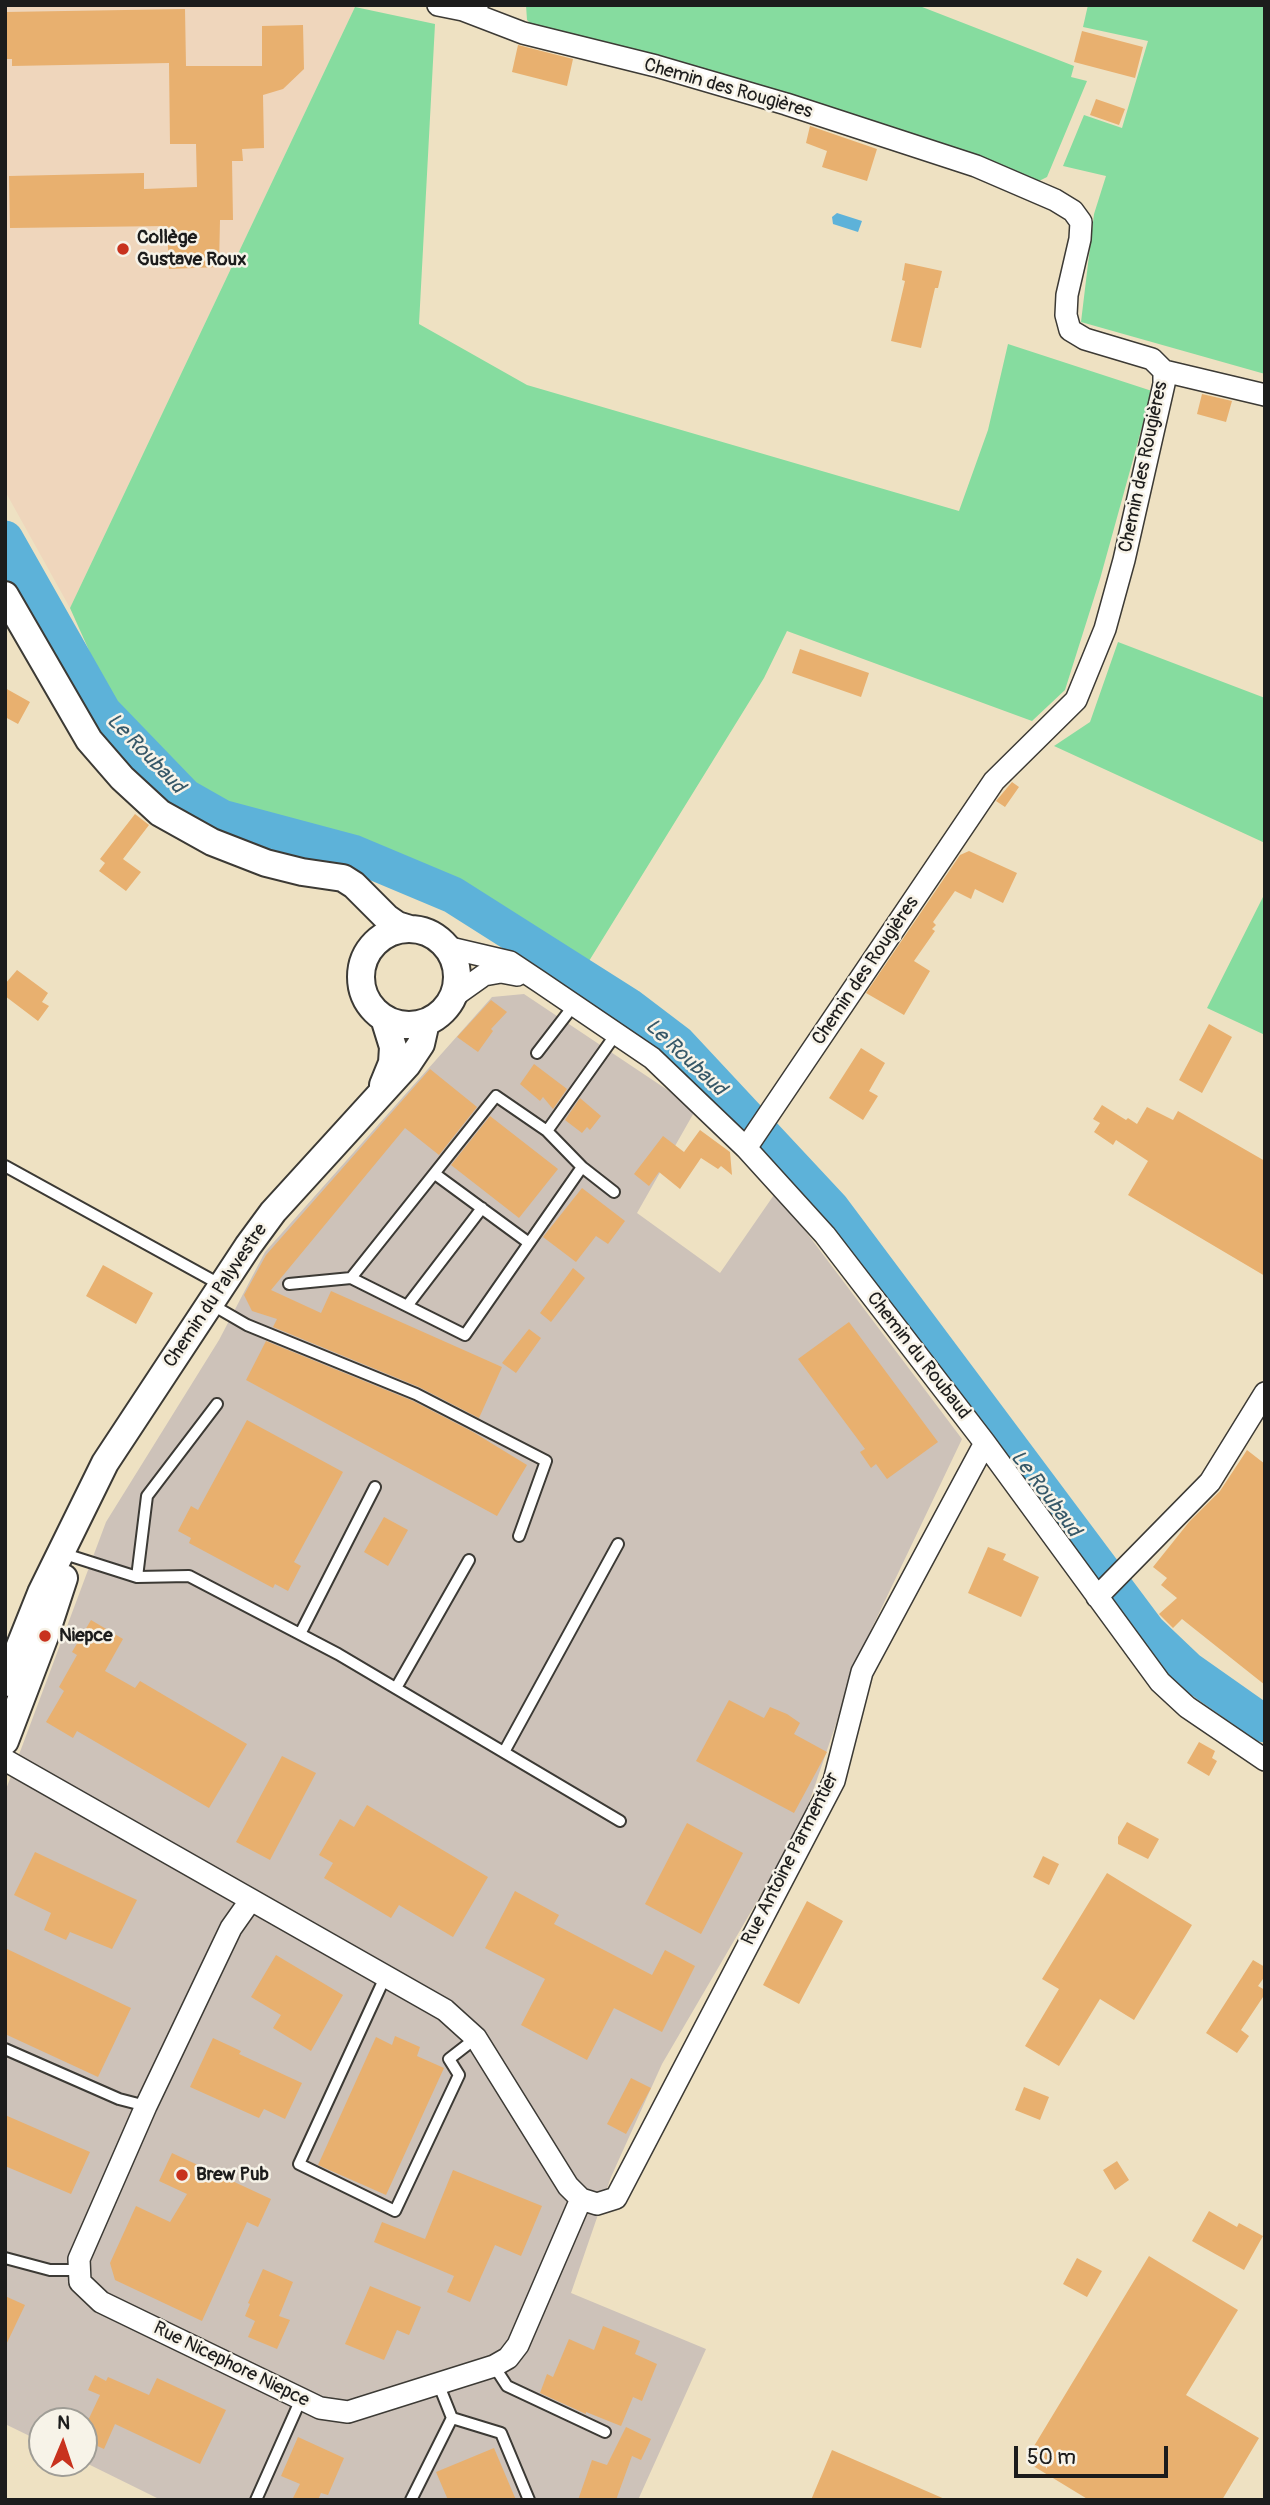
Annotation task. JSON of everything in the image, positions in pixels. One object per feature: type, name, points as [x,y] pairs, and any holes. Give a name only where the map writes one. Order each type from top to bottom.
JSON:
[{"type":"street","points":[[438,5],[463,10],[486,5]]},
{"type":"street","name":"Chemin des Rougières","points":[[463,10],[523,33],[656,66],[786,104],[976,166],[1055,200],[1073,212],[1081,222],[1080,239],[1067,295],[1066,315],[1070,330],[1085,340],[1152,359],[1164,371],[1164,384],[1124,560],[1105,629],[1076,700],[994,781],[749,1143]]},
{"type":"street","points":[[1164,371],[1265,395]]},
{"type":"street","points":[[5,595],[89,740],[122,778],[160,813],[212,842],[266,863],[343,878],[397,925],[430,934],[453,956],[457,969],[457,984],[445,1009],[426,1022],[407,1025],[391,1022],[368,1003],[362,989],[360,973],[366,927],[362,917],[351,899],[338,888],[302,872]]},
{"type":"street","points":[[364,958],[372,945],[385,935],[399,929],[410,929]]},
{"type":"street","name":"Chemin du Roubaud","points":[[446,947],[510,962],[652,1058],[749,1143],[825,1236],[985,1443],[1160,1682],[1187,1707],[1265,1760]]},
{"type":"street","name":"Chemin du Roubaud","points":[[453,997],[472,981],[494,972],[540,982]]},
{"type":"street","name":"Chemin du Palyvestre","points":[[372,1101],[388,1078],[392,1063],[393,1047],[384,1018]]},
{"type":"street","name":"Chemin du Palyvestre","points":[[5,1683],[41,1592],[105,1464],[215,1294],[273,1212],[416,1053],[426,1022]]},
{"type":"street","points":[[1098,1596],[1210,1482],[1265,1393]]},
{"type":"street","name":"Rue Antoine Parmentier","points":[[581,2199],[597,2204],[616,2198],[834,1782],[862,1672],[985,1443]]},
{"type":"street","name":"Chemin du Palyvestre","points":[[5,1741],[45,1636],[71,1556],[83,1507]]},
{"type":"street","points":[[5,1760],[444,2010],[476,2038],[568,2186],[581,2199]]},
{"type":"street","points":[[78,2270],[79,2259],[146,2106],[230,1928],[250,1901]]},
{"type":"street","name":"Rue Nicephore Niepce","points":[[78,2270],[80,2282],[101,2302],[320,2408],[348,2412],[494,2366],[508,2358],[518,2344],[581,2199]]},
{"type":"lane","points":[[537,1053],[574,1005]]},
{"type":"lane","points":[[547,1131],[616,1034]]},
{"type":"lane","points":[[351,1278],[496,1096],[547,1131],[582,1167],[614,1192]]},
{"type":"lane","points":[[5,1166],[215,1294],[247,1325],[416,1394],[546,1461],[519,1536]]},
{"type":"lane","points":[[289,1284],[351,1278],[465,1335],[582,1167]]},
{"type":"lane","points":[[435,1174],[529,1243]]},
{"type":"lane","points":[[407,1306],[482,1208]]},
{"type":"lane","points":[[137,1577],[147,1496],[218,1404]]},
{"type":"lane","points":[[300,1634],[375,1487]]},
{"type":"lane","points":[[504,1752],[618,1545]]},
{"type":"lane","points":[[71,1556],[137,1577],[188,1576],[397,1688],[620,1821]]},
{"type":"lane","points":[[397,1688],[469,1560]]},
{"type":"lane","points":[[386,1975],[299,2164],[395,2211],[459,2075],[449,2059],[476,2038]]},
{"type":"lane","points":[[5,2049],[119,2099],[146,2106]]},
{"type":"lane","points":[[5,2258],[50,2270],[78,2270]]},
{"type":"lane","points":[[494,2366],[507,2386],[605,2432]]},
{"type":"lane","points":[[411,2500],[452,2418],[438,2383]]},
{"type":"lane","points":[[256,2500],[301,2399]]},
{"type":"lane","points":[[452,2418],[501,2434],[529,2500]]},
{"type":"shaded area","name":"Collège Gustave Roux","points":[[5,5],[355,7],[70,608],[5,491]]},
{"type":"shaded area","points":[[524,994],[696,1109],[637,1213],[720,1273],[776,1192],[962,1439],[861,1651],[801,1826],[662,2064],[611,2177],[571,2293],[706,2349],[638,2500],[161,2500],[98,2469],[98,2407],[28,2407],[28,2435],[5,2424],[5,1792],[106,1522],[219,1340],[265,1252],[492,997]]},
{"type":"green space","points":[[526,5],[917,5],[1074,66],[1071,77],[1087,81],[1047,177],[1035,183],[533,26],[527,20]]},
{"type":"green space","points":[[1088,5],[1265,5],[1265,374],[1081,322],[1094,214],[1106,176],[1063,166],[1084,115],[1122,128],[1148,41],[1083,27]]},
{"type":"green space","points":[[355,7],[435,24],[419,324],[527,385],[959,511],[988,430],[1008,344],[1152,391],[1100,579],[1065,690],[1032,721],[787,631],[764,678],[589,961],[447,877],[350,845],[234,814],[195,789],[113,704],[70,608]]},
{"type":"green space","points":[[1118,642],[1265,698],[1265,843],[1054,746],[1090,722]]},
{"type":"green space","points":[[1265,893],[1265,1035],[1207,1008]]},
{"type":"water","points":[[837,213],[862,221],[858,232],[833,224],[832,217]]},
{"type":"building","points":[[185,9],[186,66],[262,66],[262,26],[303,25],[304,69],[283,89],[263,95],[264,148],[242,149],[243,161],[232,161],[233,220],[220,220],[219,267],[169,269],[167,226],[10,228],[9,176],[144,173],[144,189],[197,187],[196,144],[170,144],[169,63],[12,66],[12,59],[5,59],[5,12]]},
{"type":"building","points":[[1082,31],[1143,47],[1135,78],[1074,62]]},
{"type":"building","points":[[518,45],[573,59],[567,86],[512,72]]},
{"type":"building","points":[[1096,99],[1125,109],[1119,125],[1090,115]]},
{"type":"building","points":[[810,126],[877,149],[867,181],[822,167],[827,151],[806,143]]},
{"type":"building","points":[[905,263],[942,271],[938,288],[935,288],[921,348],[891,341],[905,281],[902,280]]},
{"type":"building","points":[[1202,394],[1232,401],[1226,422],[1197,414]]},
{"type":"building","points":[[800,649],[869,673],[861,697],[792,673]]},
{"type":"building","points":[[5,688],[30,702],[18,724],[5,717]]},
{"type":"building","points":[[1012,782],[1019,787],[1005,807],[996,801]]},
{"type":"building","points":[[135,814],[149,825],[123,859],[141,872],[126,891],[99,871],[105,863],[100,859]]},
{"type":"building","points":[[969,851],[1017,873],[1003,903],[975,889],[971,899],[955,891],[933,922],[936,925],[932,929],[935,931],[914,961],[930,971],[904,1015],[866,993],[960,855]]},
{"type":"building","points":[[17,970],[48,993],[42,1002],[49,1006],[38,1021],[5,996],[5,984]]},
{"type":"building","points":[[491,1000],[507,1012],[491,1029],[493,1031],[478,1052],[457,1037]]},
{"type":"building","points":[[1209,1024],[1232,1037],[1202,1093],[1179,1080]]},
{"type":"building","points":[[861,1048],[885,1063],[869,1091],[878,1096],[863,1120],[829,1098]]},
{"type":"building","points":[[534,1064],[567,1089],[553,1109],[543,1097],[540,1101],[520,1084]]},
{"type":"building","points":[[430,1069],[477,1107],[439,1155],[405,1128],[271,1290],[321,1313],[331,1291],[502,1367],[479,1418],[419,1387],[273,1327],[277,1319],[252,1311],[244,1295],[266,1255]]},
{"type":"building","points":[[580,1098],[601,1116],[590,1130],[587,1127],[582,1133],[565,1120]]},
{"type":"building","points":[[1102,1105],[1137,1124],[1147,1107],[1173,1120],[1178,1111],[1265,1161],[1265,1276],[1128,1195],[1148,1161],[1116,1140],[1113,1145],[1094,1132],[1100,1123],[1093,1119]]},
{"type":"building","points":[[490,1116],[558,1169],[519,1218],[451,1165]]},
{"type":"building","points":[[700,1130],[730,1152],[732,1175],[721,1166],[718,1169],[701,1158],[680,1189],[659,1172],[649,1186],[634,1174],[663,1136],[684,1152]]},
{"type":"building","points":[[582,1188],[625,1221],[608,1244],[596,1236],[576,1262],[543,1237]]},
{"type":"building","points":[[103,1265],[153,1293],[136,1324],[86,1296]]},
{"type":"building","points":[[573,1268],[585,1278],[551,1322],[540,1313]]},
{"type":"building","points":[[849,1322],[938,1442],[887,1479],[876,1464],[871,1468],[860,1452],[865,1449],[798,1359]]},
{"type":"building","points":[[529,1329],[541,1338],[516,1373],[502,1363]]},
{"type":"building","points":[[266,1341],[413,1401],[473,1432],[527,1465],[497,1516],[246,1380]]},
{"type":"building","points":[[247,1420],[343,1472],[294,1562],[301,1566],[288,1591],[275,1584],[273,1588],[189,1543],[191,1538],[178,1531],[191,1506],[198,1510]]},
{"type":"building","points":[[1247,1450],[1265,1464],[1265,1685],[1182,1619],[1173,1628],[1159,1614],[1177,1598],[1161,1585],[1167,1578],[1153,1567],[1189,1522],[1220,1491]]},
{"type":"building","points":[[384,1517],[408,1530],[388,1566],[364,1552]]},
{"type":"building","points":[[988,1547],[1006,1554],[1003,1560],[1039,1577],[1021,1617],[968,1593]]},
{"type":"building","points":[[91,1620],[123,1639],[105,1671],[135,1688],[140,1681],[247,1744],[209,1808],[77,1731],[73,1738],[46,1722],[64,1691],[59,1687],[77,1655],[72,1652]]},
{"type":"building","points":[[729,1700],[764,1718],[770,1707],[787,1714],[800,1723],[794,1734],[827,1752],[794,1813],[696,1761]]},
{"type":"building","points":[[1199,1742],[1215,1751],[1212,1758],[1217,1761],[1209,1776],[1187,1763]]},
{"type":"building","points":[[282,1756],[316,1773],[270,1860],[236,1842]]},
{"type":"building","points":[[367,1805],[488,1877],[453,1937],[399,1905],[391,1918],[324,1878],[333,1863],[319,1855],[340,1819],[354,1827]]},
{"type":"building","points":[[1127,1822],[1159,1839],[1148,1859],[1118,1844],[1118,1837]]},
{"type":"building","points":[[687,1823],[743,1853],[701,1934],[645,1904]]},
{"type":"building","points":[[35,1852],[137,1900],[112,1949],[70,1932],[66,1940],[44,1930],[51,1913],[14,1895]]},
{"type":"building","points":[[1043,1856],[1059,1864],[1049,1885],[1033,1877]]},
{"type":"building","points":[[1107,1873],[1192,1925],[1134,2020],[1100,1999],[1059,2066],[1025,2046],[1059,1989],[1042,1979]]},
{"type":"building","points":[[515,1891],[559,1915],[554,1924],[652,1975],[665,1950],[695,1966],[662,2032],[614,2008],[587,2060],[521,2025],[545,1979],[485,1948]]},
{"type":"building","points":[[807,1901],[843,1921],[799,2004],[763,1985]]},
{"type":"building","points":[[5,1948],[131,2008],[98,2077],[5,2034]]},
{"type":"building","points":[[276,1955],[343,1995],[311,2051],[273,2028],[281,2015],[251,1997]]},
{"type":"building","points":[[1253,1960],[1265,1967],[1265,1976],[1258,1986],[1265,1990],[1265,1994],[1241,2030],[1249,2036],[1237,2053],[1206,2033]]},
{"type":"building","points":[[395,2036],[420,2047],[417,2056],[444,2068],[386,2195],[318,2165],[376,2037],[392,2045]]},
{"type":"building","points":[[213,2038],[241,2051],[239,2054],[302,2083],[285,2119],[264,2109],[259,2118],[190,2087]]},
{"type":"building","points":[[631,2078],[651,2088],[626,2134],[607,2124]]},
{"type":"building","points":[[1024,2087],[1049,2097],[1040,2120],[1015,2110]]},
{"type":"building","points":[[5,2115],[90,2152],[71,2194],[5,2166]]},
{"type":"building","points":[[172,2153],[271,2199],[258,2227],[247,2222],[202,2321],[115,2280],[110,2263],[136,2206],[170,2222],[187,2194],[159,2181]]},
{"type":"building","points":[[1117,2161],[1129,2180],[1115,2190],[1103,2170]]},
{"type":"building","points":[[453,2170],[542,2206],[521,2256],[495,2245],[470,2302],[447,2292],[454,2276],[374,2242],[382,2222],[425,2239]]},
{"type":"building","points":[[1209,2211],[1237,2227],[1239,2223],[1263,2236],[1244,2270],[1192,2241]]},
{"type":"building","points":[[1149,2256],[1238,2310],[1186,2395],[1259,2438],[1222,2500],[1089,2500],[1025,2461]]},
{"type":"building","points":[[1077,2258],[1102,2271],[1087,2297],[1063,2284]]},
{"type":"building","points":[[263,2269],[293,2282],[279,2316],[290,2320],[277,2349],[248,2337],[255,2321],[245,2316]]},
{"type":"building","points":[[370,2286],[421,2307],[409,2335],[397,2330],[384,2360],[345,2344]]},
{"type":"building","points":[[5,2296],[25,2305],[5,2347]]},
{"type":"building","points":[[603,2326],[640,2341],[635,2354],[657,2364],[642,2401],[633,2397],[621,2426],[540,2393],[547,2374],[553,2377],[569,2339],[594,2350]]},
{"type":"building","points":[[95,2375],[106,2381],[108,2377],[149,2395],[157,2378],[226,2410],[200,2464],[115,2424],[104,2449],[98,2446],[98,2407],[94,2407],[100,2395],[88,2390]]},
{"type":"building","points":[[626,2427],[651,2439],[641,2460],[632,2456],[616,2500],[578,2500],[592,2460],[607,2465]]},
{"type":"building","points":[[298,2437],[344,2458],[328,2495],[321,2493],[318,2500],[292,2500],[300,2484],[281,2476]]},
{"type":"building","points":[[494,2448],[516,2500],[448,2500],[436,2472]]},
{"type":"building","points":[[832,2450],[947,2500],[811,2500]]},
{"type":"waterway","name":"Le Roubaud","points":[[5,539],[103,712],[185,797],[222,818],[353,853],[453,895],[628,1006],[678,1044],[831,1208],[1148,1632],[1188,1670],[1265,1724]]},
{"type":"place","name":"Collège Gustave Roux","points":[[123,249]]},
{"type":"place","name":"Niepce","points":[[45,1636]]},
{"type":"place","name":"Brew Pub","points":[[182,2175]]}]
